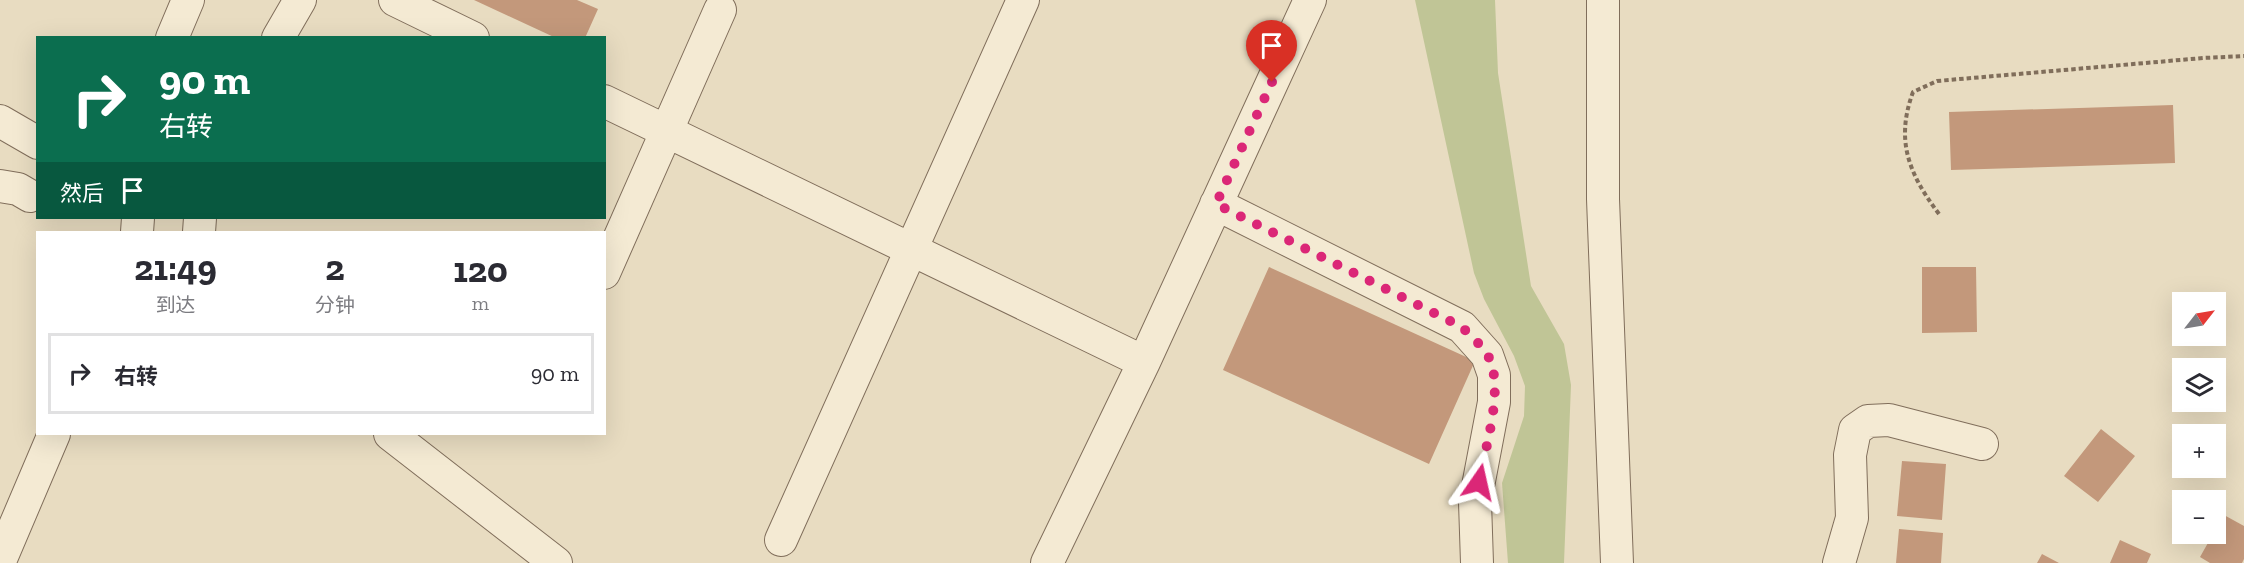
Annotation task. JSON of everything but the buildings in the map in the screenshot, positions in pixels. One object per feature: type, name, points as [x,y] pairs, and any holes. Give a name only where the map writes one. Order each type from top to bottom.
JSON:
[{"type":"street","points":[[173,36],[188,0]]},
{"type":"street","points":[[279,36],[300,0]]},
{"type":"street","points":[[396,0],[469,36]]},
{"type":"street","points":[[781,540],[1023,0]]},
{"type":"street","points":[[1047,563],[1144,362],[1310,0]]},
{"type":"street","points":[[1603,0],[1603,198],[1617,563]]},
{"type":"street","points":[[606,268],[720,10]]},
{"type":"street","points":[[606,102],[1144,362]]},
{"type":"street","points":[[0,121],[36,142]]},
{"type":"street","points":[[0,186],[18,189],[30,196]]},
{"type":"street","points":[[1216,204],[1462,327],[1487,355],[1494,375],[1494,402],[1475,502],[1477,563]]},
{"type":"street","points":[[1839,563],[1852,518],[1850,455],[1855,430],[1868,421],[1889,420],[1982,444]]},
{"type":"street","points":[[0,561],[54,435]]},
{"type":"street","points":[[391,435],[556,563]]},
{"type":"path","points":[[1939,214],[1910,169],[1904,136],[1906,110],[1913,92],[1938,81],[2244,56]]},
{"type":"green space","points":[[1415,0],[1495,0],[1498,73],[1531,286],[1564,344],[1571,385],[1564,563],[1508,563],[1502,483],[1524,416],[1525,386],[1514,356],[1484,299],[1474,273]]},
{"type":"route","points":[[1272,82],[1216,204],[1462,327],[1487,355],[1494,375],[1494,402],[1479,482]]}]
